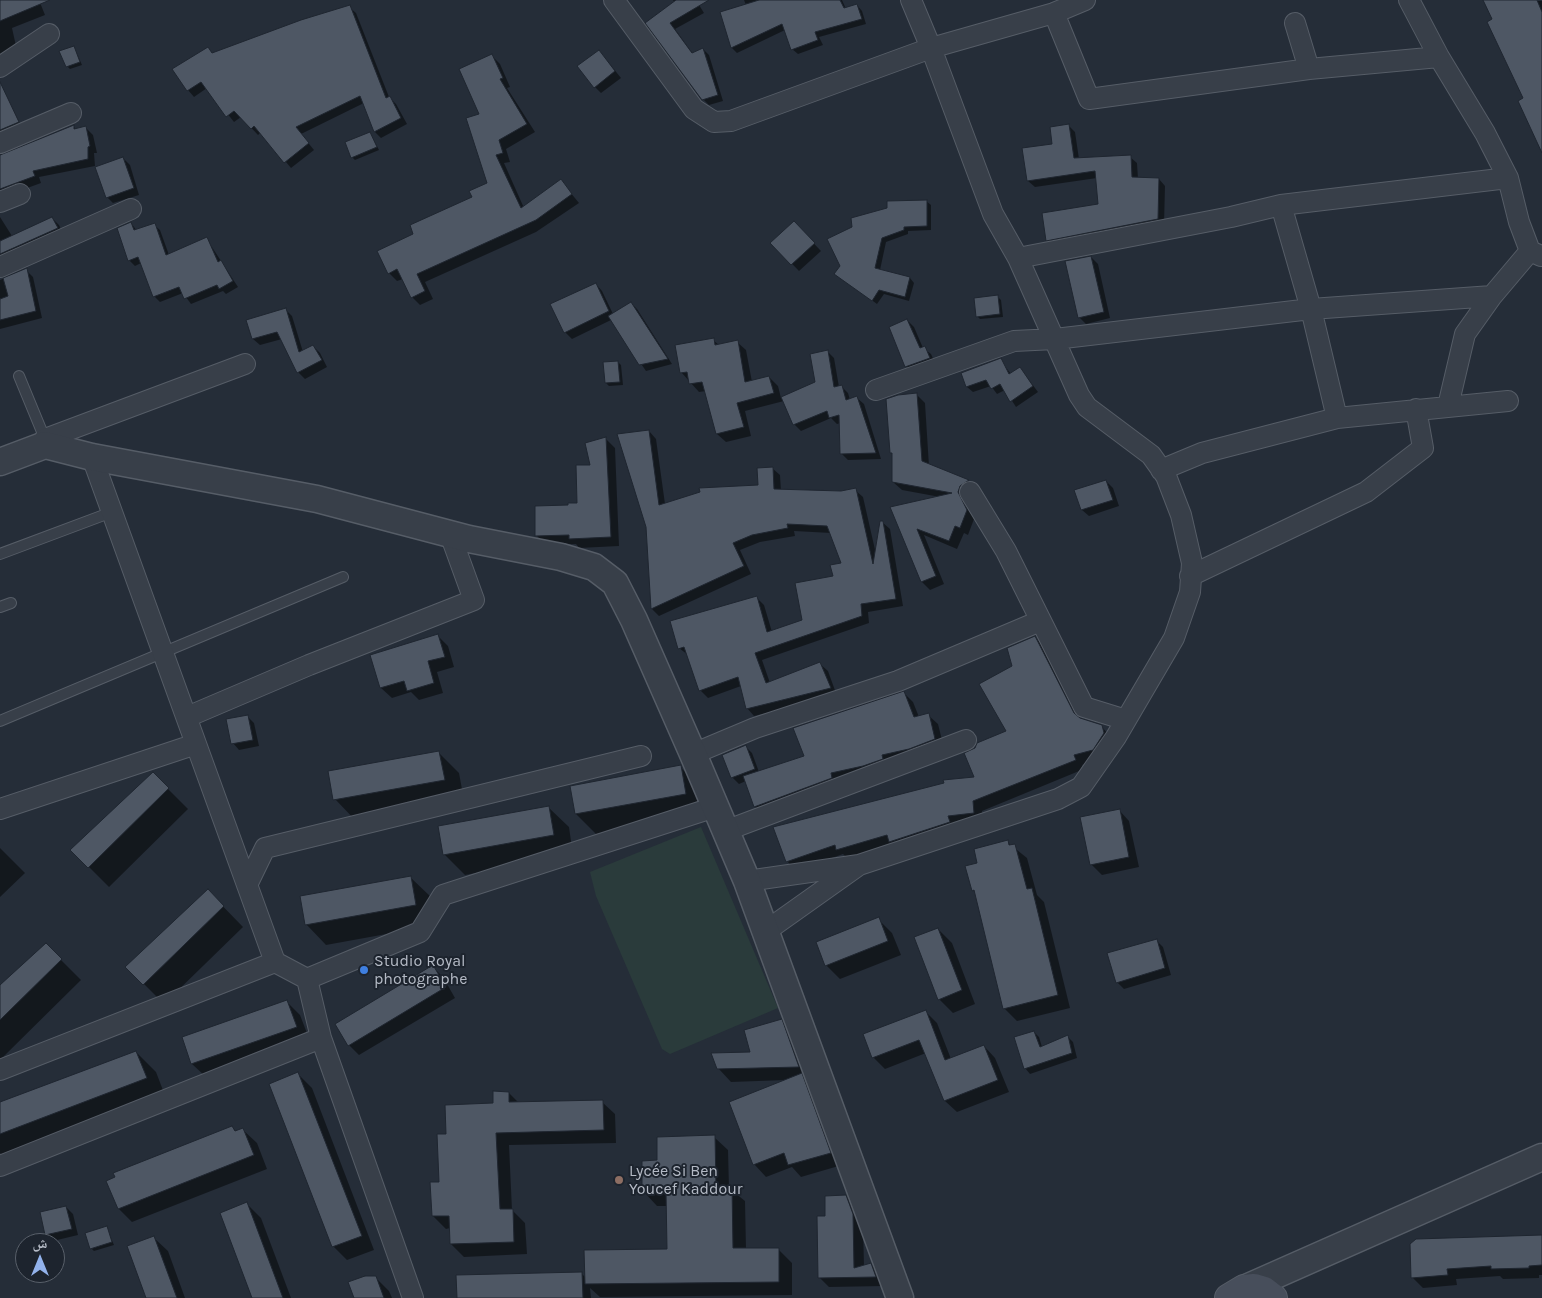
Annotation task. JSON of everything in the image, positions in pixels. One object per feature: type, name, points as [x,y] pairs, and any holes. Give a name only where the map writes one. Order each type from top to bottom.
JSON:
[{"type":"main road","points":[[1233,1296],[1264,1291],[1273,1298]]},
{"type":"street","points":[[614,0],[694,109],[714,122],[731,121],[931,48],[1054,13],[1085,0]]},
{"type":"street","points":[[747,881],[859,865],[1058,799],[1081,787],[1126,720],[1174,638],[1190,592],[1192,563],[1181,515],[1161,470],[1151,455],[1087,407],[1018,258],[994,214],[911,0]]},
{"type":"street","points":[[1409,0],[1439,57],[1485,133],[1508,178],[1519,222],[1536,254],[1492,296],[1465,334],[1448,406]]},
{"type":"street","points":[[1054,13],[1089,99],[1310,68],[1439,57]]},
{"type":"street","points":[[1295,23],[1310,68]]},
{"type":"street","points":[[0,68],[49,34]]},
{"type":"street","points":[[0,143],[70,114]]},
{"type":"street","points":[[1018,258],[1231,217],[1281,205],[1508,178]]},
{"type":"street","points":[[0,202],[20,194]]},
{"type":"street","points":[[1281,205],[1311,309],[1337,418]]},
{"type":"street","points":[[0,267],[130,209]]},
{"type":"street","points":[[876,390],[922,376],[989,348],[1014,341],[1311,309],[1492,296]]},
{"type":"street","points":[[0,462],[45,442],[245,364]]},
{"type":"street","points":[[1161,470],[1202,453],[1337,418],[1508,401]]},
{"type":"street","points":[[1190,576],[1366,492],[1423,448],[1416,409]]},
{"type":"street","points":[[45,442],[92,457],[317,500],[450,534],[586,564],[594,567],[615,583],[634,620],[747,881],[900,1298]]},
{"type":"street","points":[[92,457],[275,962],[307,979],[321,1038],[413,1298]]},
{"type":"street","points":[[970,492],[1006,551],[1084,707],[1126,720]]},
{"type":"street","points":[[187,717],[267,682],[474,600],[450,534]]},
{"type":"street","points":[[693,754],[755,728],[898,681],[1040,621]]},
{"type":"street","points":[[307,979],[420,932],[443,895],[720,819],[966,740]]},
{"type":"street","points":[[0,809],[196,744]]},
{"type":"street","points":[[247,886],[265,848],[641,756]]},
{"type":"street","points":[[766,931],[859,865]]},
{"type":"street","points":[[0,1070],[275,962]]},
{"type":"street","points":[[0,1166],[321,1038]]},
{"type":"street","points":[[1233,1296],[1542,1157]]},
{"type":"lane","points":[[19,376],[45,442]]},
{"type":"lane","points":[[0,554],[112,512]]},
{"type":"lane","points":[[0,720],[342,577]]},
{"type":"lane","points":[[0,607],[10,603]]},
{"type":"shaded area","points":[[701,827],[778,1008],[670,1054],[662,1049],[596,896],[590,872]]},
{"type":"building","points":[[0,0],[50,0],[0,21]]},
{"type":"building","points":[[676,0],[709,0],[670,23],[692,53],[703,48],[718,95],[702,100],[645,23]]},
{"type":"building","points":[[759,0],[840,0],[844,8],[857,4],[862,19],[815,32],[818,40],[791,50],[782,24],[731,48],[720,12]]},
{"type":"building","points":[[1483,0],[1537,0],[1542,12],[1542,153],[1518,101],[1523,98],[1487,22],[1492,19]]},
{"type":"building","points":[[350,5],[386,98],[390,96],[401,118],[374,132],[360,96],[296,127],[309,143],[284,163],[254,126],[251,129],[234,111],[226,117],[201,82],[187,91],[172,69],[208,47],[212,53],[301,20]]},
{"type":"building","points":[[74,46],[80,62],[66,67],[59,51]]},
{"type":"building","points":[[599,50],[615,71],[594,88],[577,66]]},
{"type":"building","points":[[492,54],[503,78],[500,79],[527,124],[499,140],[503,153],[496,155],[521,208],[561,179],[572,194],[536,220],[417,274],[425,291],[411,298],[397,269],[388,274],[377,251],[413,234],[410,225],[472,197],[469,191],[487,183],[466,118],[479,114],[459,69]]},
{"type":"building","points":[[0,82],[19,122],[0,130]]},
{"type":"building","points":[[1069,124],[1074,158],[1131,155],[1132,177],[1159,178],[1158,219],[1046,241],[1042,213],[1098,204],[1095,171],[1027,181],[1022,148],[1052,144],[1050,127]]},
{"type":"building","points":[[74,125],[74,129],[86,126],[90,146],[88,147],[88,159],[33,171],[35,176],[0,189],[0,155]]},
{"type":"building","points":[[370,132],[377,147],[351,158],[345,142]]},
{"type":"building","points":[[123,157],[134,188],[106,198],[95,167]]},
{"type":"building","points":[[927,200],[927,226],[904,227],[904,230],[882,238],[875,268],[910,277],[905,297],[879,290],[872,301],[834,274],[840,266],[827,239],[852,227],[851,218],[887,208],[887,201]]},
{"type":"building","points":[[52,217],[58,228],[0,254],[0,241]]},
{"type":"building","points":[[794,221],[815,243],[791,265],[770,243]]},
{"type":"building","points":[[131,222],[134,230],[155,223],[166,255],[207,237],[218,262],[221,260],[233,281],[219,289],[217,285],[184,299],[179,287],[153,297],[138,257],[128,261],[117,228]]},
{"type":"building","points":[[1091,256],[1104,312],[1078,318],[1065,261]]},
{"type":"building","points":[[27,268],[36,311],[0,320],[0,299],[8,296],[3,278]]},
{"type":"building","points":[[596,283],[609,311],[564,333],[550,304]]},
{"type":"building","points":[[998,295],[1000,314],[976,317],[974,298]]},
{"type":"building","points":[[631,302],[668,359],[639,365],[608,316]]},
{"type":"building","points":[[286,308],[299,352],[313,345],[322,360],[297,373],[277,332],[252,339],[246,320]]},
{"type":"building","points":[[907,319],[920,348],[925,346],[930,358],[905,367],[889,327]]},
{"type":"building","points":[[714,338],[715,345],[738,340],[745,382],[769,376],[774,393],[737,403],[744,427],[716,434],[702,382],[689,384],[687,372],[680,373],[675,345]]},
{"type":"building","points":[[828,350],[834,387],[842,385],[846,400],[857,396],[876,453],[840,454],[839,415],[829,418],[827,411],[793,425],[781,397],[815,382],[810,354]]},
{"type":"building","points":[[1001,358],[1009,374],[1020,367],[1033,386],[1010,402],[1000,384],[991,389],[986,380],[966,387],[961,373]]},
{"type":"building","points":[[618,361],[620,382],[605,383],[603,362]]},
{"type":"building","points":[[917,393],[922,461],[969,480],[960,486],[958,492],[967,510],[960,528],[955,526],[949,541],[917,529],[936,576],[921,582],[890,507],[952,493],[892,482],[892,453],[890,453],[886,399],[898,395]]},
{"type":"building","points":[[649,430],[659,505],[700,492],[699,488],[758,485],[757,468],[773,467],[774,489],[841,491],[856,488],[873,564],[880,521],[883,521],[896,599],[861,604],[862,616],[755,653],[766,683],[820,662],[831,688],[746,709],[738,677],[699,691],[684,647],[678,649],[670,621],[757,596],[767,632],[802,620],[795,583],[833,576],[830,565],[841,563],[827,526],[787,524],[788,528],[752,535],[733,543],[744,566],[651,609],[646,527],[617,434]]},
{"type":"building","points":[[606,437],[611,537],[569,539],[569,535],[535,536],[535,506],[577,503],[576,465],[590,465],[585,443]]},
{"type":"building","points":[[1106,480],[1113,500],[1081,510],[1074,490]]},
{"type":"building","points":[[438,634],[445,657],[428,661],[434,683],[407,691],[404,681],[380,688],[370,655]]},
{"type":"building","points":[[1035,636],[1074,713],[1080,718],[1102,725],[1104,733],[1093,750],[1074,755],[1076,760],[973,801],[974,813],[948,816],[950,822],[889,842],[887,835],[836,850],[835,845],[786,862],[773,827],[944,783],[943,780],[974,777],[964,753],[975,748],[977,743],[1006,731],[979,684],[1012,666],[1007,648]]},
{"type":"building","points":[[904,691],[914,717],[929,713],[935,739],[909,749],[882,755],[883,759],[863,766],[831,773],[832,778],[754,807],[743,776],[804,756],[793,728]]},
{"type":"building","points":[[248,715],[253,740],[231,744],[226,719]]},
{"type":"building","points":[[746,745],[755,769],[731,778],[722,755]]},
{"type":"building","points":[[439,751],[445,780],[333,800],[328,771]]},
{"type":"building","points":[[681,765],[686,794],[575,814],[570,786]]},
{"type":"building","points":[[153,772],[169,788],[88,868],[70,850]]},
{"type":"building","points":[[549,806],[554,835],[443,855],[438,826]]},
{"type":"building","points":[[1120,809],[1129,857],[1090,865],[1080,817]]},
{"type":"building","points":[[1008,840],[1009,845],[1015,844],[1027,889],[1032,888],[1058,995],[1003,1009],[974,890],[972,891],[965,866],[977,863],[974,849]]},
{"type":"building","points":[[411,876],[416,905],[305,925],[300,896]]},
{"type":"building","points":[[208,889],[224,906],[143,985],[125,967]]},
{"type":"building","points":[[879,917],[888,941],[825,966],[816,942]]},
{"type":"building","points":[[938,928],[962,990],[938,1000],[914,937]]},
{"type":"building","points":[[1157,939],[1165,968],[1116,983],[1107,953]]},
{"type":"building","points":[[46,943],[62,959],[0,1020],[0,985]]},
{"type":"building","points":[[433,965],[446,987],[348,1046],[335,1024]]},
{"type":"building","points":[[287,1000],[297,1027],[191,1064],[182,1037]]},
{"type":"building","points":[[926,1010],[945,1060],[984,1045],[998,1080],[944,1101],[919,1040],[872,1058],[863,1034]]},
{"type":"building","points":[[782,1019],[799,1067],[717,1069],[711,1053],[750,1052],[744,1030]]},
{"type":"building","points":[[1034,1031],[1040,1047],[1068,1035],[1072,1053],[1024,1069],[1014,1037]]},
{"type":"building","points":[[136,1051],[147,1078],[0,1134],[0,1102]]},
{"type":"building","points":[[298,1072],[362,1236],[332,1247],[269,1084]]},
{"type":"building","points":[[802,1073],[831,1153],[788,1165],[784,1153],[753,1165],[729,1102]]},
{"type":"building","points":[[493,1091],[509,1092],[509,1102],[603,1100],[604,1130],[496,1133],[500,1209],[513,1209],[514,1242],[450,1244],[449,1216],[432,1216],[430,1182],[439,1182],[437,1134],[446,1134],[445,1105],[493,1103]]},
{"type":"building","points":[[232,1126],[235,1131],[243,1128],[254,1155],[118,1209],[106,1181],[115,1177],[113,1173]]},
{"type":"building","points":[[715,1135],[716,1187],[732,1186],[733,1248],[779,1248],[779,1282],[585,1284],[584,1250],[667,1249],[666,1192],[642,1193],[642,1161],[657,1160],[657,1137]]},
{"type":"building","points":[[846,1195],[853,1214],[854,1268],[871,1263],[876,1277],[818,1278],[817,1216],[825,1216],[825,1196]]},
{"type":"building","points":[[247,1202],[283,1298],[252,1298],[220,1213]]},
{"type":"building","points":[[66,1206],[72,1229],[45,1233],[40,1212]]},
{"type":"building","points":[[107,1226],[112,1242],[90,1249],[85,1233]]},
{"type":"building","points":[[1542,1235],[1542,1265],[1529,1266],[1529,1268],[1491,1269],[1491,1266],[1447,1269],[1448,1275],[1411,1278],[1410,1244],[1416,1239]]},
{"type":"building","points":[[154,1236],[177,1298],[146,1298],[127,1246]]},
{"type":"building","points":[[582,1272],[583,1298],[457,1298],[456,1275]]},
{"type":"building","points":[[365,1276],[376,1276],[384,1298],[354,1298],[348,1282]]},
{"type":"place","name":"Studio Royal photographe","points":[[364,970]]},
{"type":"place","name":"Lycée Si Ben Youcef Kaddour","points":[[619,1180]]}]
